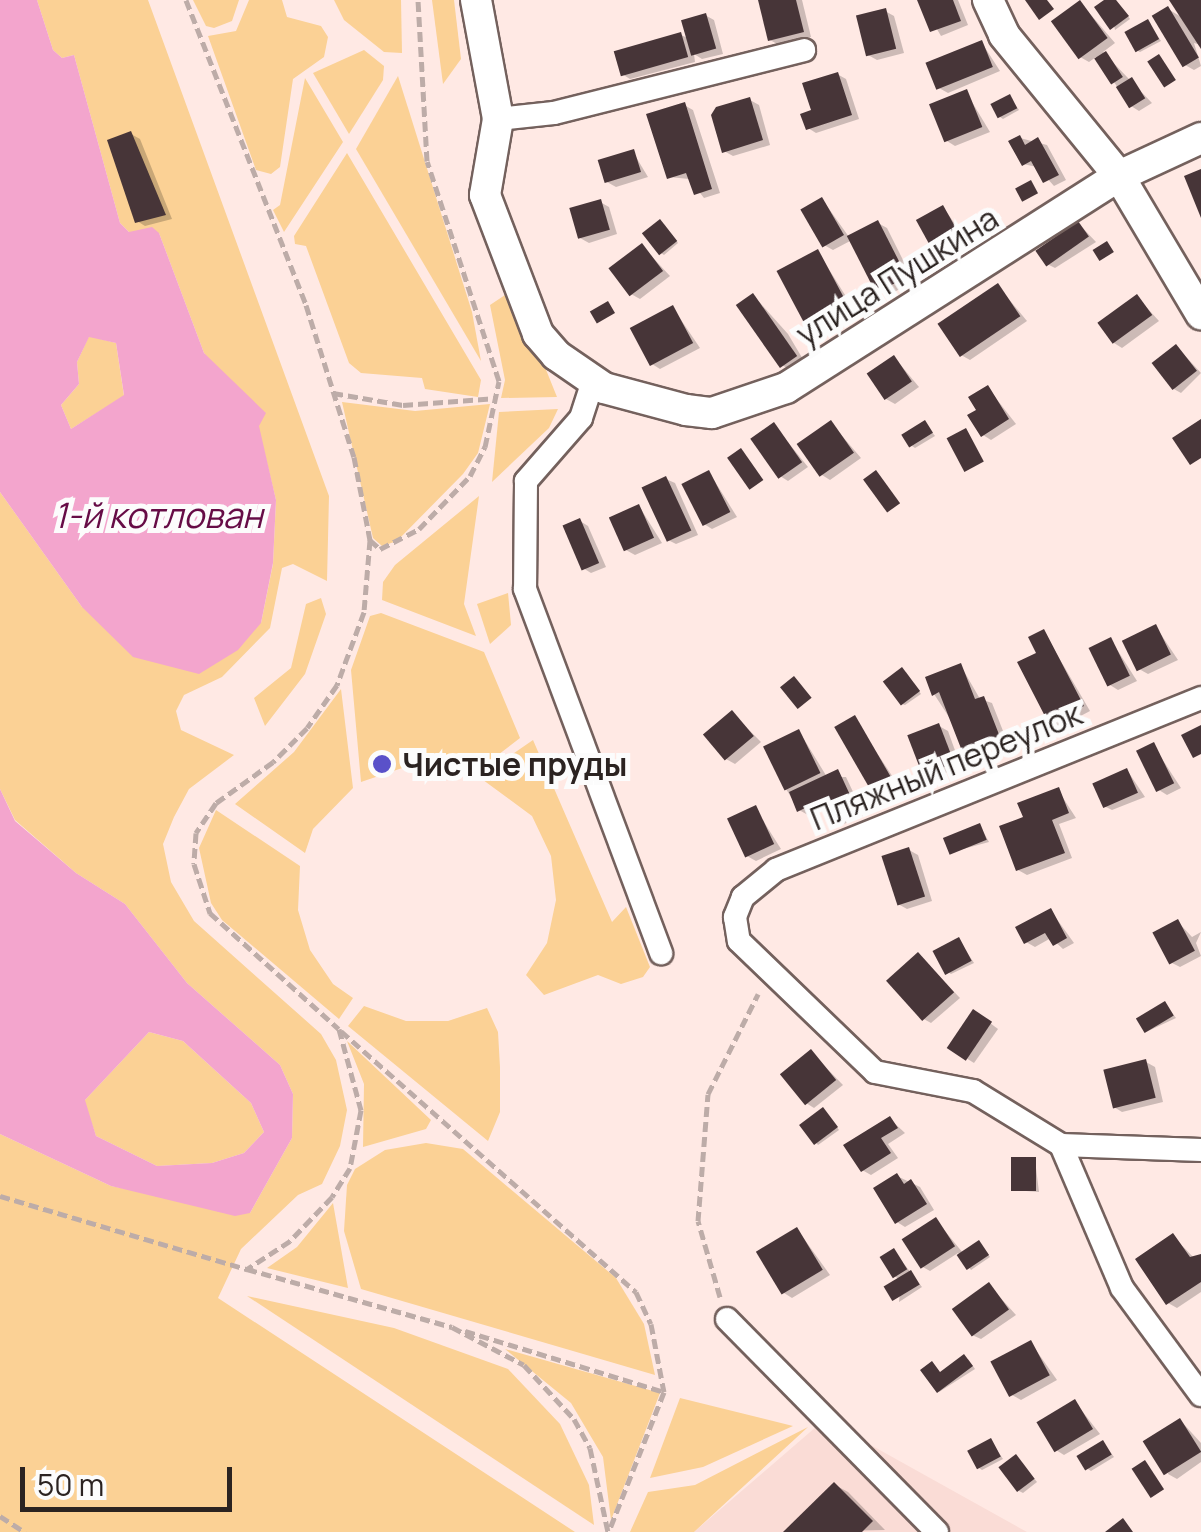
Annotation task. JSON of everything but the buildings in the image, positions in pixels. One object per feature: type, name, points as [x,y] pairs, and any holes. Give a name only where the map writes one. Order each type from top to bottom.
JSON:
[{"type":"street","points":[[476,0],[498,119],[486,195],[504,250],[546,346],[604,387],[526,481],[525,590],[661,952]]},
{"type":"street","points":[[988,0],[1004,35],[1119,176],[1201,314]]},
{"type":"street","points":[[498,119],[554,113],[804,50]]},
{"type":"street","name":"улица Пушкина","points":[[604,387],[712,413],[786,388],[1119,176],[1201,138]]},
{"type":"street","name":"Пляжный переулок","points":[[769,972],[739,941],[735,917],[743,897],[776,870],[1201,698]]},
{"type":"street","points":[[769,972],[875,1072],[973,1091],[1061,1145],[1201,1150]]},
{"type":"street","points":[[1061,1145],[1122,1288],[1195,1386]]},
{"type":"street","points":[[727,1320],[938,1532]]},
{"type":"path","points":[[186,0],[306,306],[333,393],[370,540],[364,612],[336,685],[273,762],[207,812],[194,848],[210,913],[339,1030],[618,1270],[652,1324],[664,1392],[608,1532]]},
{"type":"path","points":[[370,540],[380,549],[399,544],[459,489],[485,447],[496,398],[495,356],[428,161],[418,0]]},
{"type":"path","points":[[333,393],[402,406],[496,398]]},
{"type":"path","points":[[727,1320],[698,1221],[708,1094],[769,972]]},
{"type":"path","points":[[247,1268],[313,1220],[350,1168],[361,1110],[339,1030]]},
{"type":"path","points":[[0,1196],[664,1392]]},
{"type":"path","points":[[452,1327],[524,1365],[574,1419],[601,1475],[608,1532]]},
{"type":"path","points":[[0,1516],[25,1532]]},
{"type":"shaded area","points":[[37,0],[148,0],[329,496],[327,581],[293,564],[282,568],[270,628],[222,677],[184,695],[176,711],[181,730],[234,755],[189,789],[174,817],[163,844],[171,882],[194,921],[321,1034],[336,1060],[347,1110],[340,1146],[322,1184],[298,1195],[241,1249],[218,1298],[575,1532],[0,1532],[0,1134],[111,1186],[250,1213],[292,1138],[293,1094],[280,1065],[187,983],[125,904],[76,873],[15,820],[0,789],[0,492],[82,607],[261,623],[273,564],[276,500],[258,426],[204,353],[159,233],[129,232],[120,223],[74,55],[62,58],[53,50]]},
{"type":"shaded area","points":[[193,0],[239,0],[232,21],[214,28],[206,26]]},
{"type":"shaded area","points":[[249,0],[282,0],[287,17],[321,26],[328,37],[324,57],[293,79],[280,167],[271,174],[256,170],[208,36],[236,31]]},
{"type":"shaded area","points":[[334,0],[401,0],[402,53],[384,52],[344,20]]},
{"type":"shaded area","points":[[432,0],[454,0],[461,59],[443,84]]},
{"type":"shaded area","points":[[364,50],[384,66],[383,80],[349,134],[313,73]]},
{"type":"shaded area","points":[[398,76],[472,312],[481,361],[356,149]]},
{"type":"shaded area","points":[[305,78],[343,142],[284,232],[273,210],[280,205]]},
{"type":"shaded area","points":[[347,153],[481,380],[478,397],[425,389],[422,378],[361,373],[349,363],[306,246],[295,244],[294,236]]},
{"type":"shaded area","points":[[508,293],[520,305],[557,397],[501,398],[505,380],[490,305]]},
{"type":"shaded area","points":[[89,336],[116,343],[124,396],[71,429],[61,405],[79,384],[77,362]]},
{"type":"shaded area","points":[[342,402],[415,411],[490,404],[478,453],[463,474],[397,541],[382,546],[373,538]]},
{"type":"shaded area","points":[[558,409],[549,428],[492,482],[499,412]]},
{"type":"shaded area","points":[[479,496],[464,604],[476,636],[382,600],[383,582],[395,565]]},
{"type":"shaded area","points":[[508,593],[511,625],[490,644],[477,604]]},
{"type":"shaded area","points":[[321,598],[326,614],[305,674],[265,726],[254,698],[291,668],[306,604]]},
{"type":"shaded area","points":[[381,613],[484,652],[520,738],[473,774],[414,764],[361,782],[351,670],[370,616]]},
{"type":"shaded area","points":[[341,689],[353,788],[313,829],[305,853],[235,804],[294,752]]},
{"type":"shaded area","points":[[533,740],[612,922],[626,907],[650,967],[643,977],[621,984],[598,975],[544,995],[526,975],[547,943],[556,900],[551,856],[532,816],[479,777]]},
{"type":"shaded area","points":[[216,810],[300,866],[298,910],[310,950],[333,984],[353,998],[339,1019],[222,920],[211,903],[199,848]]},
{"type":"shaded area","points":[[364,1006],[406,1021],[448,1021],[487,1008],[498,1032],[500,1067],[500,1112],[488,1141],[348,1026]]},
{"type":"shaded area","points":[[149,1032],[183,1041],[251,1103],[264,1132],[244,1153],[212,1163],[157,1166],[96,1136],[84,1101]]},
{"type":"shaded area","points":[[347,1041],[431,1120],[426,1129],[363,1147],[364,1084]]},
{"type":"shaded area","points":[[426,1143],[463,1149],[616,1278],[644,1324],[655,1375],[361,1289],[344,1231],[347,1185],[355,1169],[385,1150]]},
{"type":"shaded area","points":[[333,1203],[348,1288],[267,1268],[297,1247]]},
{"type":"shaded area","points":[[247,1296],[394,1328],[508,1369],[560,1424],[589,1485],[594,1525]]},
{"type":"shaded area","points":[[505,1349],[660,1393],[611,1520],[603,1457],[571,1403]]},
{"type":"shaded area","points":[[680,1398],[793,1426],[703,1467],[650,1478]]},
{"type":"shaded area","points":[[831,1414],[851,1434],[1027,1532],[694,1532]]},
{"type":"shaded area","points":[[808,1427],[694,1532],[630,1532],[648,1492],[695,1485]]},
{"type":"water","name":"1-й котлован","points":[[0,0],[37,0],[53,50],[62,58],[74,55],[120,223],[129,232],[152,227],[159,233],[204,353],[266,413],[259,426],[276,500],[273,563],[261,623],[238,650],[199,674],[133,657],[82,607],[0,492]],"holes":[[[89,337],[116,343],[124,395],[71,429],[61,405],[79,384],[77,362]]]},
{"type":"water","points":[[0,789],[15,821],[76,873],[125,904],[187,983],[280,1065],[293,1094],[292,1138],[250,1213],[235,1216],[111,1186],[0,1134]],"holes":[[[149,1032],[183,1041],[251,1103],[264,1132],[244,1153],[212,1163],[157,1166],[96,1136],[85,1100]]]},
{"type":"place","name":"Чистые пруды","points":[[382,764]]}]
